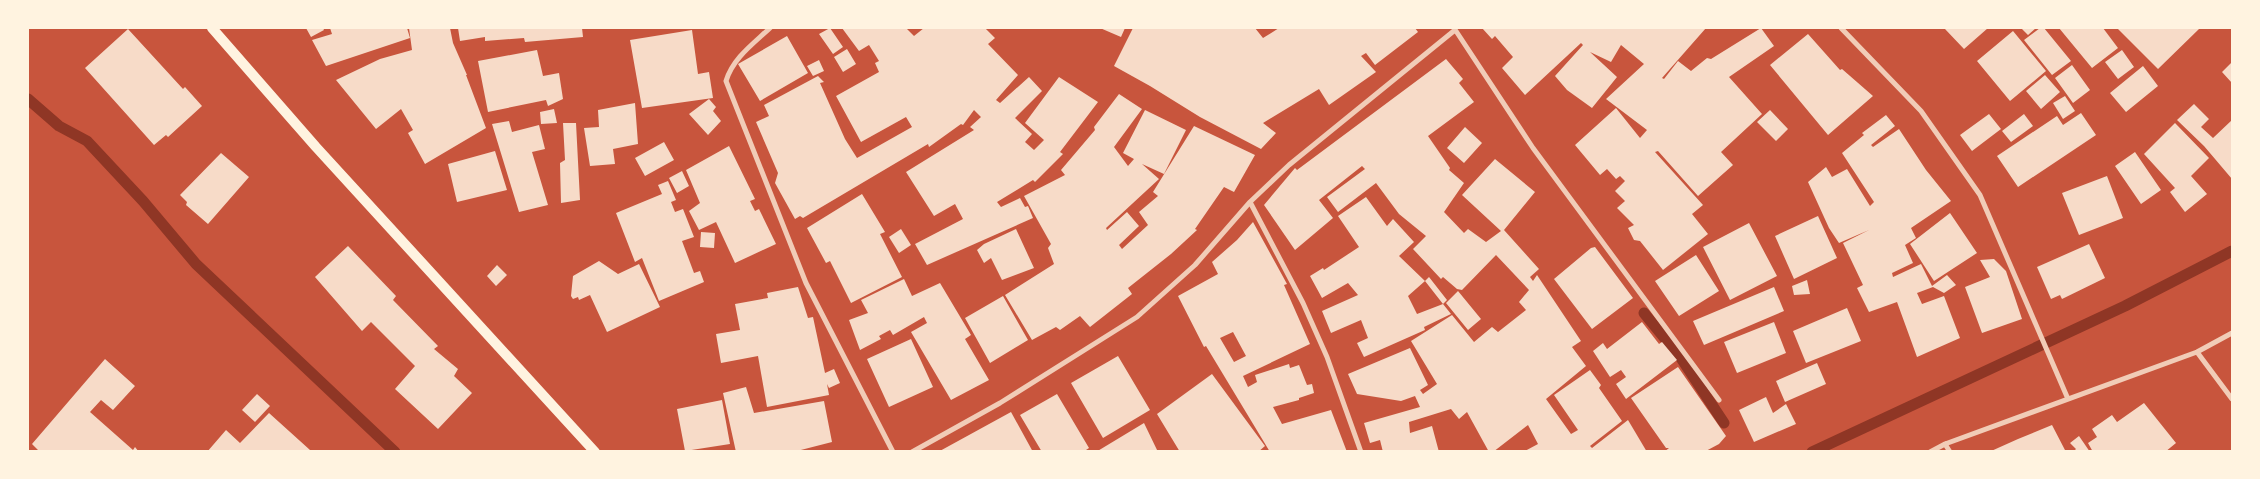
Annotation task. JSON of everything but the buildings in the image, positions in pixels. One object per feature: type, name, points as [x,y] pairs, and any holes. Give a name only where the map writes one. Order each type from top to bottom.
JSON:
[{"type":"main road","points":[[212,28],[316,146],[595,452]]},
{"type":"street","points":[[770,28],[730,68],[726,81],[806,282],[893,452]]},
{"type":"street","points":[[912,452],[1000,403],[1137,318],[1196,265],[1250,202],[1335,125],[1454,28],[1532,148],[1719,400]]},
{"type":"street","points":[[1841,28],[1920,111],[1980,195],[2068,399]]},
{"type":"street","points":[[1250,202],[1303,303],[1319,339],[1361,452]]},
{"type":"street","points":[[1930,452],[1945,444],[2197,352],[2232,333]]},
{"type":"street","points":[[2197,352],[2232,399]]},
{"type":"street","points":[[1945,444],[1950,452]]},
{"type":"waterway","points":[[28,99],[59,126],[87,141],[143,201],[196,264],[395,452]]},
{"type":"waterway","points":[[1812,452],[2125,306],[2232,251]]},
{"type":"waterway","points":[[1644,313],[1681,358],[1724,423]]}]
